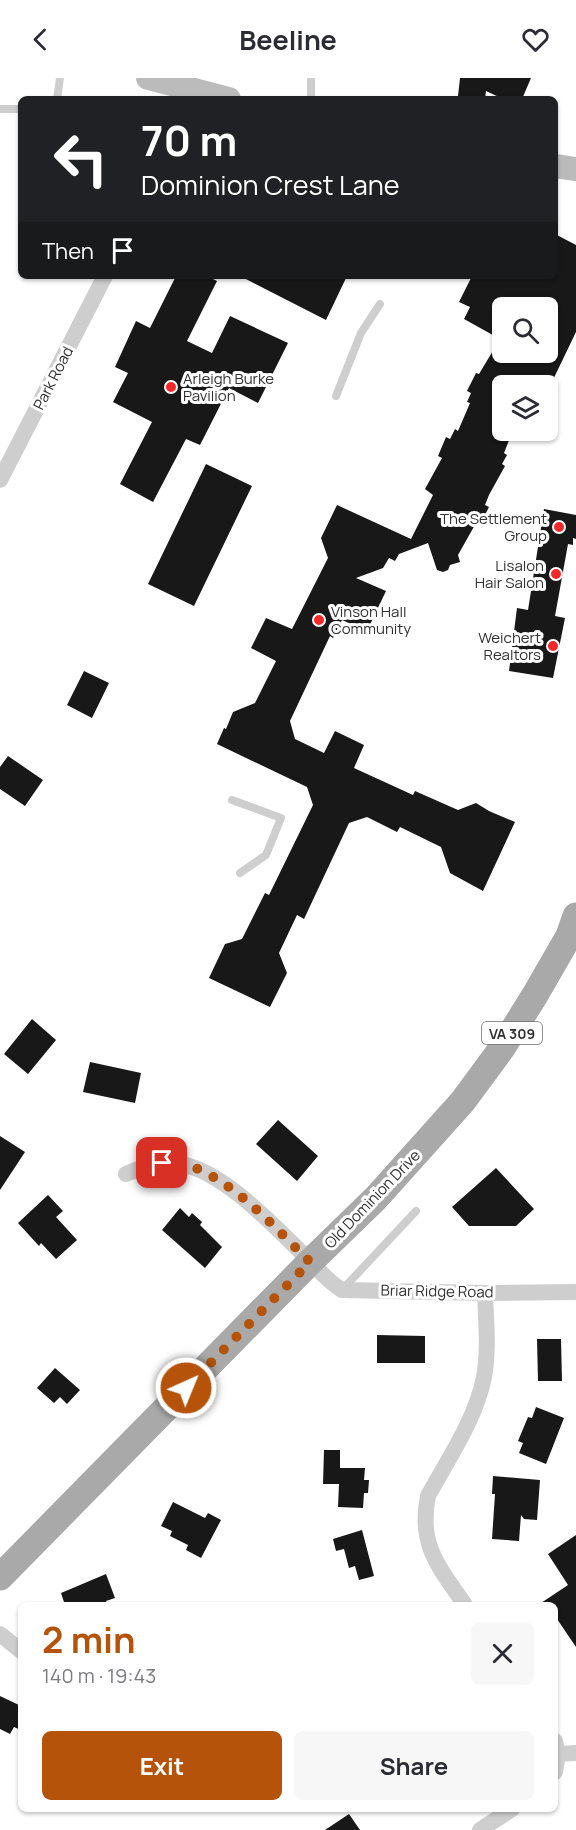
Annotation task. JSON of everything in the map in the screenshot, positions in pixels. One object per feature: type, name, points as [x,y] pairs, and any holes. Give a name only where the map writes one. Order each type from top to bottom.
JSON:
[{"type":"main road","points":[[148,78],[183,94],[201,96]]},
{"type":"main road","points":[[558,166],[576,169]]},
{"type":"main road","name":"Old Dominion Drive","points":[[0,1577],[375,1198],[463,1101],[502,1048],[535,995],[569,936],[576,916]]},
{"type":"street","name":"Park Road","points":[[0,480],[103,279]]},
{"type":"street","points":[[126,1174],[143,1166],[162,1163],[197,1168],[245,1200],[330,1283],[342,1290]]},
{"type":"street","name":"Briar Ridge Road","points":[[342,1290],[576,1292]]},
{"type":"street","points":[[463,1602],[438,1565],[429,1546],[424,1529],[424,1513],[428,1496],[476,1403],[484,1378],[487,1352],[485,1293]]},
{"type":"street","points":[[0,1634],[18,1649]]},
{"type":"street","points":[[558,1747],[576,1753]]},
{"type":"street","points":[[480,1830],[507,1812]]},
{"type":"lane","points":[[57,96],[60,78]]},
{"type":"lane","points":[[311,78],[311,96]]},
{"type":"lane","points":[[0,109],[18,110]]},
{"type":"lane","points":[[336,396],[361,333],[380,304]]},
{"type":"lane","points":[[232,800],[281,818],[266,855],[240,873]]},
{"type":"lane","points":[[342,1290],[416,1211]]},
{"type":"building","points":[[460,78],[531,78],[523,96],[497,96],[486,91],[485,96],[458,96]]},
{"type":"building","name":"Vinson Hall Community","points":[[558,236],[576,245],[576,332],[555,375],[492,375],[492,441],[509,441],[504,453],[507,455],[502,464],[505,466],[485,505],[489,507],[480,525],[476,523],[458,555],[460,562],[450,565],[448,570],[443,572],[437,570],[428,543],[399,554],[395,561],[389,558],[383,568],[356,578],[386,591],[367,631],[342,620],[333,638],[330,636],[290,721],[295,739],[324,753],[335,731],[364,745],[354,768],[413,795],[415,791],[458,810],[476,803],[515,822],[483,891],[450,873],[441,847],[400,827],[397,832],[367,817],[349,823],[304,919],[297,915],[279,953],[287,973],[270,1007],[209,978],[225,944],[242,939],[265,893],[269,895],[313,805],[307,787],[217,744],[233,712],[255,703],[276,661],[251,648],[266,618],[292,629],[328,558],[321,538],[337,505],[411,539],[433,495],[425,489],[442,458],[438,456],[446,437],[450,439],[455,429],[458,431],[470,403],[467,402],[471,393],[467,391],[476,373],[479,374],[492,352],[492,363],[558,363],[558,297],[492,297],[492,335],[464,319],[470,307],[459,302],[470,279],[558,279]]},
{"type":"building","name":"Arleigh Burke Pavilion","points":[[174,279],[213,279],[217,281],[187,341],[212,353],[230,316],[288,343],[258,403],[229,388],[200,445],[186,439],[153,502],[120,484],[152,422],[113,402],[128,373],[115,367],[136,321],[150,328]]},
{"type":"building","points":[[246,279],[346,279],[326,320]]},
{"type":"building","points":[[206,464],[252,486],[194,606],[148,584]]},
{"type":"building","points":[[544,509],[576,515],[576,539],[573,538],[573,545],[568,544],[555,616],[565,618],[553,678],[509,671],[517,608],[528,610]]},
{"type":"building","points":[[84,671],[109,683],[92,718],[67,705]]},
{"type":"building","points":[[8,756],[43,780],[25,806],[0,789],[0,767]]},
{"type":"building","points":[[32,1019],[56,1040],[28,1074],[4,1054]]},
{"type":"building","points":[[90,1062],[141,1073],[135,1103],[83,1092]]},
{"type":"building","points":[[278,1120],[318,1156],[297,1181],[256,1144]]},
{"type":"building","points":[[0,1136],[25,1152],[0,1190]]},
{"type":"building","points":[[496,1168],[534,1209],[516,1226],[469,1226],[452,1207]]},
{"type":"building","points":[[48,1195],[63,1211],[56,1217],[77,1240],[56,1259],[41,1243],[39,1246],[18,1223]]},
{"type":"building","points":[[180,1208],[189,1217],[192,1213],[202,1222],[200,1225],[222,1247],[205,1268],[162,1230]]},
{"type":"building","points":[[377,1335],[425,1336],[425,1363],[377,1363]]},
{"type":"building","points":[[537,1339],[561,1339],[562,1381],[538,1381]]},
{"type":"building","points":[[55,1368],[80,1390],[67,1404],[60,1397],[54,1403],[37,1388]]},
{"type":"building","points":[[536,1407],[564,1418],[546,1464],[519,1453],[523,1443],[518,1441],[528,1417],[532,1418]]},
{"type":"building","points":[[324,1450],[340,1450],[340,1468],[365,1468],[364,1480],[369,1480],[368,1493],[364,1493],[363,1508],[338,1507],[339,1484],[323,1484]]},
{"type":"building","points":[[493,1476],[540,1480],[537,1520],[524,1519],[521,1515],[519,1541],[492,1539],[495,1494],[492,1494]]},
{"type":"building","points":[[173,1502],[205,1518],[208,1513],[221,1520],[201,1558],[186,1550],[188,1545],[170,1536],[172,1531],[161,1526]]},
{"type":"building","points":[[362,1530],[374,1576],[359,1580],[355,1566],[349,1568],[344,1549],[336,1551],[333,1539]]},
{"type":"building","points":[[576,1535],[576,1647],[558,1620],[558,1602],[542,1602],[568,1585],[548,1554]]},
{"type":"building","points":[[106,1574],[115,1598],[106,1602],[64,1602],[61,1593]]},
{"type":"building","points":[[0,1696],[18,1705],[18,1729],[14,1727],[10,1734],[0,1729]]},
{"type":"building","points":[[349,1814],[360,1830],[325,1830]]},
{"type":"place","name":"Arleigh Burke Pavilion","points":[[171,387]]},
{"type":"place","name":"The Settlement Group","points":[[559,527]]},
{"type":"place","name":"Lisalon Hair Salon","points":[[556,574]]},
{"type":"place","name":"Vinson Hall Community","points":[[319,620]]},
{"type":"place","name":"Weichert Realtors","points":[[553,646]]},
{"type":"route","points":[[162,1163],[197,1168],[224,1184],[274,1226],[310,1262],[186,1388]]}]
